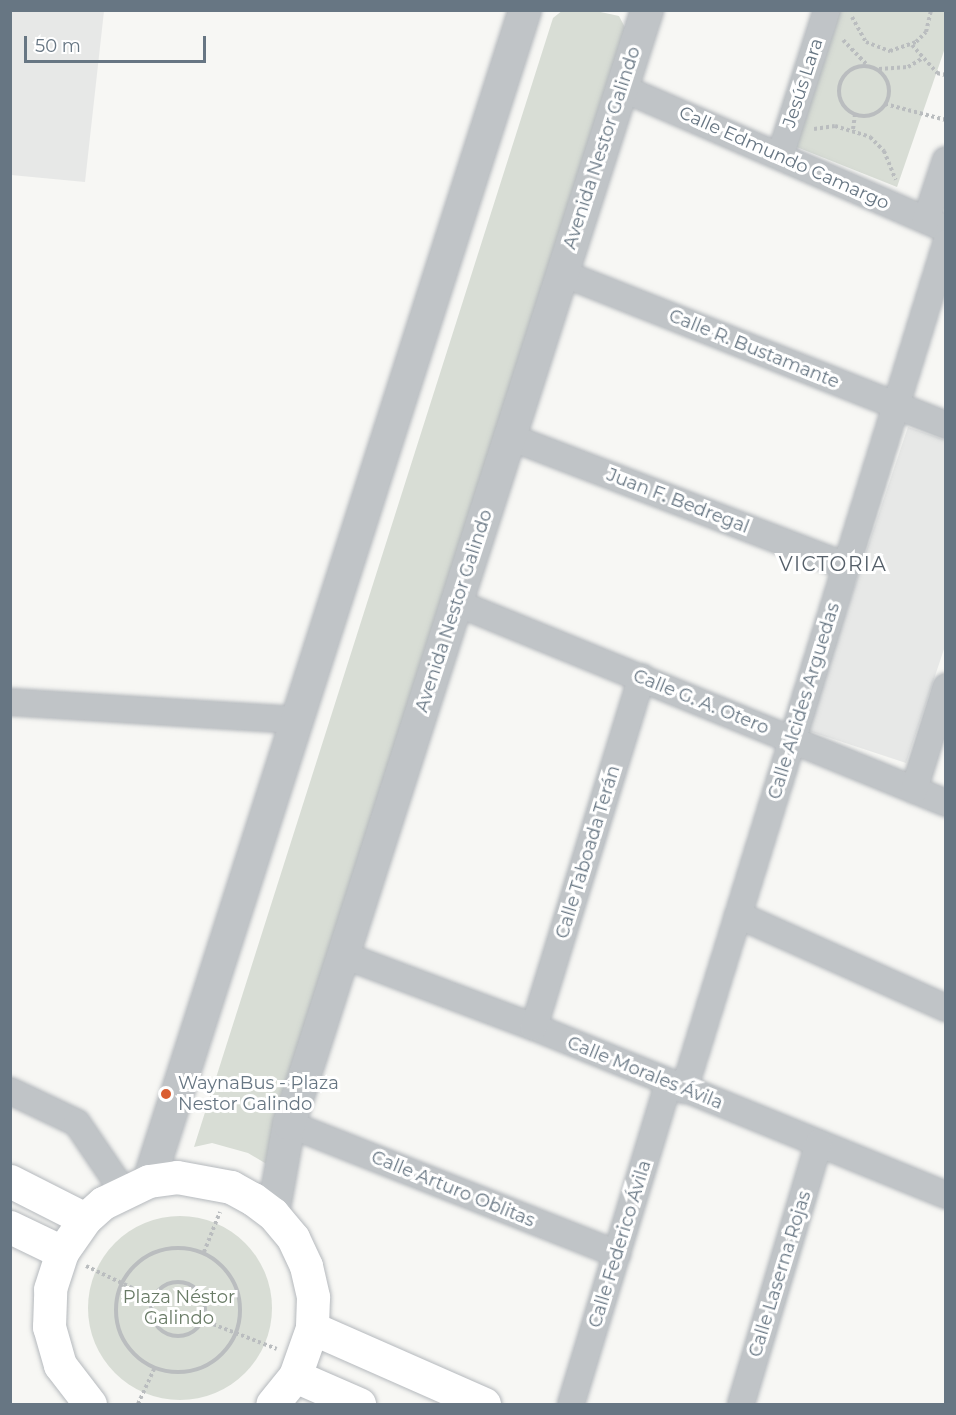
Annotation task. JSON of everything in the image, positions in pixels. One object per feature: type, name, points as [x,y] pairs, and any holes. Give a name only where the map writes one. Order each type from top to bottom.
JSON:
[{"type":"main road","points":[[90,1404],[60,1365],[49,1327],[50,1288],[62,1252],[85,1219],[136,1186],[177,1177],[231,1187],[273,1214],[293,1238],[306,1266],[313,1297],[304,1354],[272,1404]]},
{"type":"main road","points":[[10,1181],[85,1219]]},
{"type":"main road","points":[[10,1227],[62,1252]]},
{"type":"main road","points":[[304,1354],[358,1404]]},
{"type":"main road","points":[[304,1354],[484,1404]]},
{"type":"street","points":[[10,1091],[77,1123],[136,1186],[298,720],[525,10]]},
{"type":"street","name":"Avenida Nestor Galindo","points":[[273,1214],[289,1124],[646,10]]},
{"type":"street","name":"Jesús Lara","points":[[780,156],[833,21]]},
{"type":"street","name":"Calle Edmundo Camargo","points":[[622,88],[936,225]]},
{"type":"street","points":[[936,225],[945,160]]},
{"type":"street","name":"Calle Alcides Arguedas","points":[[676,1087],[738,915],[945,244]]},
{"type":"street","name":"Calle R. Bustamante","points":[[562,273],[945,425]]},
{"type":"street","name":"Juan F. Bedregal","points":[[510,437],[846,566]]},
{"type":"street","name":"Calle G. A. Otero","points":[[457,603],[945,803]]},
{"type":"street","name":"Calle Taboada Terán","points":[[534,1027],[642,677]]},
{"type":"street","points":[[914,790],[945,687]]},
{"type":"street","points":[[10,702],[298,720]]},
{"type":"street","points":[[738,915],[945,1008]]},
{"type":"street","name":"Calle Morales Ávila","points":[[343,955],[534,1027],[676,1087],[945,1195]]},
{"type":"street","name":"Calle Federico Ávila","points":[[571,1404],[617,1254],[676,1087]]},
{"type":"street","name":"Calle Arturo Oblitas","points":[[289,1124],[617,1254]]},
{"type":"street","name":"Calle Laserna Rojas","points":[[741,1404],[819,1143]]},
{"type":"path","points":[[851,10],[854,25],[866,42],[890,51],[912,45],[926,32],[931,10]]},
{"type":"path","points":[[833,21],[852,54],[886,79],[885,104]]},
{"type":"path","points":[[912,45],[937,73],[945,75]]},
{"type":"path","points":[[885,104],[872,114],[855,114],[839,97],[840,81],[858,66],[900,69],[923,58]]},
{"type":"path","points":[[885,104],[945,120]]},
{"type":"path","points":[[853,129],[855,114]]},
{"type":"path","points":[[810,131],[835,126],[853,129],[884,151],[893,168],[897,187]]},
{"type":"path","points":[[204,1253],[231,1187]]},
{"type":"path","points":[[185,1248],[204,1253],[220,1263],[239,1296],[236,1334],[226,1350],[193,1370],[155,1367],[125,1342],[116,1305],[121,1286],[147,1256],[185,1248]]},
{"type":"path","points":[[62,1252],[121,1286],[153,1298]]},
{"type":"path","points":[[189,1284],[201,1295],[202,1320],[189,1333],[180,1336],[163,1331],[152,1317],[153,1298],[164,1286],[189,1284]]},
{"type":"path","points":[[202,1320],[236,1334],[304,1354]]},
{"type":"path","points":[[138,1404],[155,1367]]},
{"type":"shaded area","points":[[10,11],[104,11],[85,182],[11,175]]},
{"type":"shaded area","points":[[908,427],[945,440],[945,646],[906,763],[806,730]]},
{"type":"green space","points":[[563,10],[596,11],[619,16],[630,37],[270,1166],[248,1153],[212,1143],[194,1147],[553,18]]},
{"type":"green space","points":[[836,11],[945,11],[945,48],[897,187],[789,144]]},
{"type":"green space","name":"Plaza Néstor Galindo","points":[[180,1216],[198,1217],[215,1223],[231,1231],[245,1243],[257,1257],[265,1273],[271,1290],[271,1326],[265,1343],[257,1359],[245,1373],[231,1385],[215,1393],[198,1399],[180,1400],[162,1399],[145,1393],[129,1385],[115,1373],[103,1359],[95,1343],[89,1326],[88,1308],[89,1290],[95,1273],[103,1257],[115,1243],[129,1231],[145,1223],[162,1217]]},
{"type":"place","name":"WaynaBus - Plaza Nestor Galindo","points":[[166,1094]]},
{"type":"district","name":"VICTORIA","points":[[833,564]]}]
